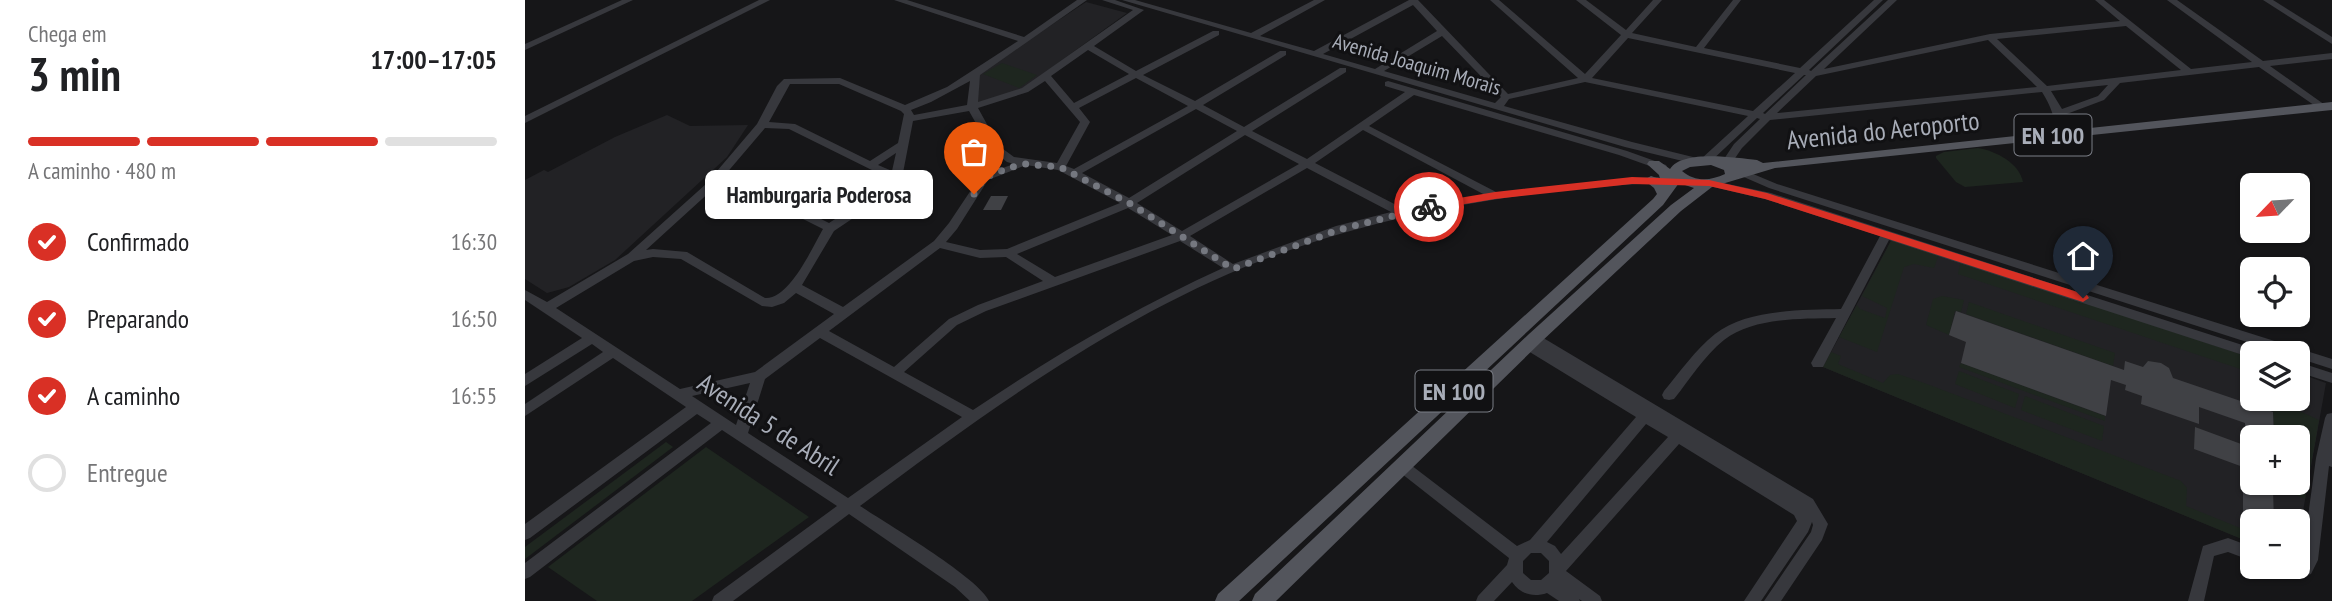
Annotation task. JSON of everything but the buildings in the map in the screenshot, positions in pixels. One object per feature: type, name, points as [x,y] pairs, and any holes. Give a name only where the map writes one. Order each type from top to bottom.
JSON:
[{"type":"main road","name":"Avenida do Aeroporto","points":[[1722,166],[1774,164],[2327,106]]},
{"type":"main road","name":"EN 100","points":[[1225,601],[1673,181],[1682,165],[1722,166]]},
{"type":"main road","name":"EN 100","points":[[1262,601],[1532,341],[1676,208],[1709,183],[1722,166]]},
{"type":"main road","points":[[1649,170],[1660,185],[1673,181]]},
{"type":"main road","points":[[1649,170],[1673,181]]},
{"type":"main road","name":"EN 100","points":[[1673,181],[1709,183]]},
{"type":"street","points":[[525,47],[629,0]]},
{"type":"street","points":[[525,120],[766,0]]},
{"type":"street","points":[[898,0],[1023,40]]},
{"type":"street","points":[[632,257],[653,253],[683,255],[762,302],[780,300],[795,287],[830,228],[894,186],[904,144],[907,114],[976,72],[1083,0]]},
{"type":"street","name":"Avenida Joaquim Morais","points":[[1107,0],[1412,92],[1649,170]]},
{"type":"street","name":"Avenida Joaquim Morais","points":[[1126,0],[1651,151],[1722,166],[1955,251]]},
{"type":"street","points":[[1156,9],[1169,0]]},
{"type":"street","points":[[1253,36],[1321,0]]},
{"type":"street","points":[[1316,54],[1414,0],[1506,97]]},
{"type":"street","points":[[1494,0],[1585,79]]},
{"type":"street","points":[[1580,0],[1627,35],[1814,74],[1990,37],[2127,23]]},
{"type":"street","points":[[1585,79],[1658,0]]},
{"type":"street","points":[[1699,49],[1737,0]]},
{"type":"street","points":[[1722,166],[1755,114],[1879,0]]},
{"type":"street","points":[[1722,166],[1738,145],[1893,0]]},
{"type":"street","points":[[2098,0],[2190,72]]},
{"type":"street","points":[[2171,0],[2261,64],[2327,106]]},
{"type":"street","points":[[2267,0],[2332,41]]},
{"type":"street","points":[[547,308],[632,257],[710,186],[762,125],[782,86],[797,79],[840,81],[907,114],[972,107],[1025,90],[1140,10]]},
{"type":"street","points":[[1377,72],[1443,31]]},
{"type":"street","points":[[1074,107],[1216,33]]},
{"type":"street","points":[[1990,37],[2044,89],[2061,113],[2061,134]]},
{"type":"street","points":[[1088,46],[1137,75],[1198,104],[1402,213]]},
{"type":"street","points":[[1075,173],[1283,53]]},
{"type":"street","points":[[1497,107],[1506,97],[1585,79],[1767,117],[2332,56]]},
{"type":"street","points":[[938,244],[980,254],[1008,253],[1129,203],[1343,71]]},
{"type":"street","points":[[976,72],[972,107],[1002,156],[1025,164],[1060,167],[1075,173],[1129,203],[1233,269]]},
{"type":"street","points":[[1046,76],[1084,122],[1060,167]]},
{"type":"street","points":[[2061,113],[2101,98],[2117,81]]},
{"type":"street","points":[[895,373],[953,322],[982,307],[1182,236],[1308,163],[1412,92]]},
{"type":"street","points":[[762,125],[791,126],[897,178]]},
{"type":"street","points":[[1364,127],[1495,195]]},
{"type":"street","points":[[870,165],[904,144]]},
{"type":"street","points":[[679,394],[759,376],[938,244],[953,226],[993,163],[995,148]]},
{"type":"street","points":[[984,178],[1025,164]]},
{"type":"street","points":[[720,601],[974,416],[1061,357],[1233,269],[1338,230],[1402,213],[1495,195],[1632,181],[1649,170]]},
{"type":"street","points":[[1709,183],[1757,193],[1886,235],[1955,251],[2332,364]]},
{"type":"street","points":[[710,186],[745,185],[830,228]]},
{"type":"street","points":[[1818,363],[1886,235]]},
{"type":"street","points":[[1955,251],[2240,349]]},
{"type":"street","points":[[1008,253],[1053,282]]},
{"type":"street","points":[[795,287],[845,314]]},
{"type":"street","name":"Avenida 5 de Abril","points":[[525,294],[850,507],[961,582],[981,601]]},
{"type":"street","points":[[1669,395],[1720,337],[1733,329],[1751,323],[1843,313]]},
{"type":"street","points":[[820,332],[974,416]]},
{"type":"street","points":[[525,381],[592,338]]},
{"type":"street","points":[[1532,341],[1681,432],[1821,524],[1817,535],[1772,601]]},
{"type":"street","points":[[525,411],[613,352]]},
{"type":"street","points":[[2310,371],[2332,378]]},
{"type":"street","points":[[740,435],[759,376]]},
{"type":"street","points":[[525,533],[697,406]]},
{"type":"street","points":[[1533,547],[1648,412]]},
{"type":"street","points":[[2310,560],[2328,459],[2332,418]]},
{"type":"street","points":[[525,572],[722,422]]},
{"type":"street","points":[[1531,601],[1681,432]]},
{"type":"street","points":[[1402,466],[1516,561],[1521,581],[1535,587],[1552,578]]},
{"type":"street","points":[[1752,601],[1810,515]]},
{"type":"street","points":[[2196,601],[2208,551],[2228,545],[2240,550]]},
{"type":"street","points":[[1484,601],[1521,551],[1541,547],[1553,555],[1552,578],[1572,601]]},
{"type":"street","points":[[1552,578],[1594,601]]},
{"type":"shaded area","points":[[1086,2],[1127,13],[1022,89],[977,103],[980,72]]},
{"type":"shaded area","points":[[1002,63],[1037,75],[1019,88],[983,74]]},
{"type":"shaded area","points":[[667,115],[690,126],[748,125],[727,157],[615,260],[569,287],[547,293],[525,279],[525,180],[544,170],[548,172],[615,137]]},
{"type":"shaded area","points":[[1978,148],[2006,159],[2017,169],[2023,182],[1965,187],[1956,182],[1936,158],[1944,152]]},
{"type":"shaded area","points":[[1892,239],[2240,354],[2240,411],[2310,411],[2310,377],[2326,383],[2310,472],[2310,425],[2240,425],[2240,495],[2306,495],[2303,509],[2240,509],[2240,538],[1823,367]]},
{"type":"shaded area","points":[[1892,239],[1939,254],[1934,268],[1914,264],[1904,267],[1877,352],[1839,337],[1857,305],[1860,309],[1885,318],[1887,308],[1862,296]]},
{"type":"shaded area","points":[[1961,261],[2240,354],[2240,369],[1958,274]]},
{"type":"shaded area","points":[[1942,296],[1964,300],[1961,312],[1955,311],[1949,335],[1926,325],[1933,299]]},
{"type":"shaded area","points":[[1969,302],[2115,353],[2113,366],[1966,314]]},
{"type":"shaded area","points":[[1831,352],[1841,356],[1838,364],[1883,383],[1890,375],[1898,374],[2181,481],[2187,488],[2186,506],[2240,528],[2240,538],[1823,367]]},
{"type":"shaded area","points":[[1961,363],[2105,416],[2105,421],[1959,367]]},
{"type":"shaded area","points":[[1959,371],[2019,394],[2015,408],[1955,384]]},
{"type":"shaded area","points":[[2025,396],[2104,426],[2102,441],[2021,410]]},
{"type":"shaded area","points":[[2273,411],[2300,411],[2319,420],[2310,471],[2310,425],[2274,425]]},
{"type":"shaded area","points":[[666,442],[673,447],[525,559],[525,547]]},
{"type":"shaded area","points":[[706,447],[809,517],[692,601],[597,601],[548,567]]},
{"type":"way so far","points":[[974,194],[984,178],[1008,168],[1025,164],[1060,167],[1129,203],[1233,269],[1338,230],[1429,207]]},
{"type":"place","name":"Hamburgaria Poderosa","points":[[974,194]]},
{"type":"route","points":[[1429,207],[1495,195],[1632,181],[1709,183],[1746,190],[2083,298]]}]
